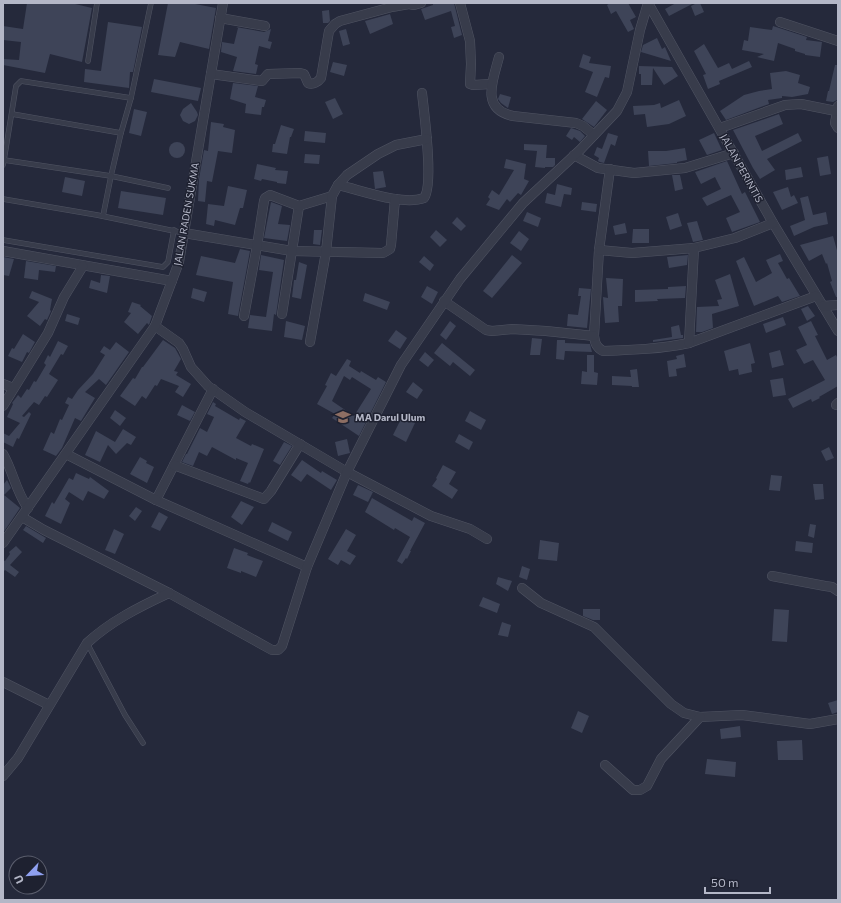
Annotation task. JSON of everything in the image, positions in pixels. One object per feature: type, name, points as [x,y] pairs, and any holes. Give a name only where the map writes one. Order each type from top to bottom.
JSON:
[{"type":"street","name":"JALAN RADEN SUKMA","points":[[3,543],[155,326],[179,262],[222,3]]},
{"type":"street","points":[[210,74],[262,81],[268,74],[302,73],[308,83],[311,84],[317,82],[321,78],[329,31],[334,24],[392,7],[421,3]]},
{"type":"street","points":[[460,3],[470,42],[470,84],[491,84]]},
{"type":"street","points":[[22,517],[44,530],[168,593],[272,650],[278,650],[282,646],[307,567],[347,472],[401,365],[460,278],[523,204],[617,111],[626,92],[640,30],[648,3]]},
{"type":"street","name":"JALAN PERINTIS","points":[[648,3],[773,223],[838,331]]},
{"type":"street","points":[[220,18],[265,26]]},
{"type":"street","points":[[780,22],[838,41]]},
{"type":"street","points":[[499,57],[491,84],[492,101],[495,108],[501,112],[513,116],[576,123],[583,126],[594,135]]},
{"type":"street","points":[[338,185],[395,199],[418,200],[427,195],[427,139],[422,93]]},
{"type":"street","points":[[720,128],[785,104],[801,104],[837,109],[835,123],[838,128]]},
{"type":"street","points":[[310,342],[326,252],[332,196],[338,185],[347,175],[378,154],[396,145],[427,139]]},
{"type":"street","points":[[574,155],[598,168],[634,173],[685,168],[734,153]]},
{"type":"street","points":[[610,169],[599,250],[594,336],[596,343],[603,351],[663,348],[688,343],[816,296]]},
{"type":"street","points":[[244,316],[265,198],[270,195],[299,206],[332,196]]},
{"type":"street","points":[[184,233],[292,251],[383,253],[387,251],[391,245],[395,199]]},
{"type":"street","points":[[282,314],[299,206]]},
{"type":"street","points":[[599,250],[632,253],[694,248],[735,238],[773,223]]},
{"type":"street","points":[[688,343],[694,248]]},
{"type":"street","points":[[3,251],[172,282]]},
{"type":"street","points":[[3,406],[48,333],[64,298],[83,266]]},
{"type":"street","points":[[444,301],[486,330],[492,331],[512,329],[594,336]]},
{"type":"street","points":[[823,306],[838,305]]},
{"type":"street","points":[[155,326],[179,343],[191,367],[200,377],[213,389],[244,412],[347,472],[431,516],[470,529],[486,539]]},
{"type":"street","points":[[3,384],[13,388]]},
{"type":"street","points":[[156,500],[213,389]]},
{"type":"street","points":[[174,465],[264,499],[271,491],[300,444]]},
{"type":"street","points":[[3,454],[22,500],[28,508]]},
{"type":"street","points":[[66,454],[156,500],[307,567]]},
{"type":"street","points":[[772,576],[832,587],[838,591]]},
{"type":"street","points":[[522,588],[542,603],[594,627],[672,704],[684,713],[700,717],[742,715],[810,724],[838,719]]},
{"type":"street","points":[[3,776],[18,758],[87,643],[99,632],[122,616],[168,593]]},
{"type":"street","points":[[3,682],[49,706]]},
{"type":"street","points":[[606,765],[633,790],[640,790],[648,786],[661,759],[700,717]]},
{"type":"lane","points":[[88,60],[97,3]]},
{"type":"lane","points":[[103,216],[121,133],[131,98],[151,3]]},
{"type":"lane","points":[[131,98],[21,81],[16,86],[4,162],[111,176],[168,188]]},
{"type":"lane","points":[[12,114],[121,133]]},
{"type":"lane","points":[[3,199],[103,216],[184,233]]},
{"type":"lane","points":[[3,240],[163,267],[168,262],[174,230]]},
{"type":"lane","points":[[87,643],[125,715],[143,743]]},
{"type":"building","points":[[27,3],[71,3],[92,8],[82,62],[50,54],[45,73],[3,65],[3,59],[19,60],[21,42],[3,40],[3,26],[23,29]]},
{"type":"building","points":[[168,3],[190,3],[216,8],[209,49],[180,42],[175,57],[158,55]]},
{"type":"building","points":[[433,3],[454,3],[462,35],[454,38],[451,27],[455,26],[451,11],[425,20],[421,9],[433,5]]},
{"type":"building","points":[[610,3],[628,3],[636,17],[630,20],[634,29],[628,32],[616,11],[611,14],[607,5]]},
{"type":"building","points":[[676,3],[694,3],[669,16],[665,9]]},
{"type":"building","points":[[700,3],[704,12],[695,16],[691,6]]},
{"type":"building","points":[[329,10],[330,21],[328,23],[323,23],[322,11]]},
{"type":"building","points":[[390,14],[393,24],[370,34],[365,21]]},
{"type":"building","points":[[108,22],[142,27],[133,72],[130,72],[129,88],[84,82],[85,69],[101,71]]},
{"type":"building","points":[[773,26],[807,37],[806,40],[822,42],[820,57],[805,55],[795,51],[795,49],[778,43],[774,61],[757,57],[764,54],[742,50],[744,40],[748,41],[750,27],[772,30]]},
{"type":"building","points":[[236,27],[264,32],[271,29],[268,41],[272,42],[270,49],[259,46],[255,64],[258,65],[256,74],[233,71],[237,57],[221,52],[222,42],[234,44],[238,28]]},
{"type":"building","points":[[346,29],[350,44],[343,46],[339,31]]},
{"type":"building","points":[[657,38],[662,49],[665,47],[671,61],[641,52],[643,45]]},
{"type":"building","points":[[704,44],[718,68],[729,63],[732,69],[749,61],[752,67],[719,81],[720,84],[708,89],[703,75],[706,74],[694,51]]},
{"type":"building","points":[[583,54],[591,57],[589,63],[611,66],[609,78],[605,77],[597,97],[585,92],[593,72],[579,67]]},
{"type":"building","points":[[333,62],[347,65],[344,76],[330,72]]},
{"type":"building","points":[[835,65],[838,65],[837,100],[833,102],[826,101],[829,91]]},
{"type":"building","points":[[639,66],[672,67],[678,76],[664,85],[653,68],[652,85],[641,85]]},
{"type":"building","points":[[786,71],[800,75],[798,83],[810,87],[808,94],[792,97],[782,96],[782,98],[768,100],[769,104],[726,120],[720,111],[744,95],[772,89],[770,73]]},
{"type":"building","points":[[154,79],[201,88],[198,101],[151,92]]},
{"type":"building","points":[[233,83],[258,86],[255,97],[266,100],[264,107],[262,107],[261,115],[245,113],[246,104],[230,99]]},
{"type":"building","points":[[500,94],[511,97],[508,108],[498,99]]},
{"type":"building","points":[[335,98],[343,114],[333,119],[325,102]]},
{"type":"building","points":[[679,100],[686,116],[669,124],[647,127],[645,114],[634,115],[633,106],[654,105],[660,103],[661,108]]},
{"type":"building","points":[[596,101],[607,110],[594,127],[582,119]]},
{"type":"building","points":[[191,103],[198,115],[195,121],[189,124],[183,121],[180,115],[183,109]]},
{"type":"building","points":[[134,109],[147,112],[141,136],[129,133]]},
{"type":"building","points":[[779,114],[783,124],[755,136],[762,151],[798,133],[802,141],[767,159],[775,170],[760,179],[733,130]]},
{"type":"building","points":[[211,122],[224,124],[223,127],[235,130],[232,153],[218,151],[212,182],[207,181],[205,202],[198,201],[199,179],[204,150],[208,151]]},
{"type":"building","points":[[281,125],[294,129],[290,137],[287,154],[272,152],[273,144],[275,144]]},
{"type":"building","points":[[571,128],[580,131],[585,136],[580,142],[574,137],[572,140],[566,136]]},
{"type":"building","points":[[305,131],[326,133],[325,143],[304,141]]},
{"type":"building","points":[[608,133],[618,136],[615,146],[611,144],[604,163],[598,161],[599,158],[594,155],[597,147],[602,149]]},
{"type":"building","points":[[714,133],[722,150],[707,155],[699,140]]},
{"type":"building","points":[[174,142],[180,142],[185,147],[183,156],[180,158],[174,158],[169,153],[169,147]]},
{"type":"building","points":[[524,144],[547,145],[546,158],[555,158],[555,165],[553,167],[545,168],[535,167],[537,151],[524,150]]},
{"type":"building","points":[[685,148],[687,160],[677,163],[649,166],[648,151],[666,151]]},
{"type":"building","points":[[305,154],[320,155],[319,164],[304,163]]},
{"type":"building","points":[[828,156],[831,174],[820,176],[817,158]]},
{"type":"building","points":[[506,159],[526,164],[524,179],[529,181],[521,195],[518,193],[510,202],[507,199],[499,210],[486,205],[490,199],[488,197],[492,190],[499,195],[514,170],[504,168]]},
{"type":"building","points":[[727,161],[742,194],[745,192],[760,222],[732,232],[726,218],[740,212],[731,195],[707,206],[702,198],[721,189],[715,177],[701,184],[695,172]]},
{"type":"building","points":[[257,164],[276,168],[275,170],[288,171],[286,184],[262,179],[261,181],[254,179]]},
{"type":"building","points":[[801,167],[803,177],[786,180],[785,170]]},
{"type":"building","points":[[383,171],[386,187],[375,189],[373,172]]},
{"type":"building","points":[[672,175],[680,175],[683,189],[675,191]]},
{"type":"building","points":[[65,177],[85,181],[82,196],[62,192]]},
{"type":"building","points":[[557,184],[572,188],[571,195],[564,194],[561,207],[545,203],[547,193],[555,195]]},
{"type":"building","points":[[228,186],[247,190],[243,208],[240,208],[235,225],[215,220],[214,226],[206,224],[208,204],[224,206]]},
{"type":"building","points":[[788,187],[791,197],[794,195],[798,203],[782,210],[773,192]]},
{"type":"building","points":[[121,191],[166,198],[163,215],[118,208]]},
{"type":"building","points":[[808,196],[813,215],[826,212],[828,224],[814,227],[794,236],[790,226],[805,220],[800,198]]},
{"type":"building","points":[[271,202],[282,206],[278,224],[290,225],[287,241],[264,238]]},
{"type":"building","points":[[582,202],[597,204],[596,212],[581,210]]},
{"type":"building","points":[[527,212],[541,218],[538,227],[523,221]]},
{"type":"building","points":[[678,213],[682,226],[670,230],[666,217]]},
{"type":"building","points":[[457,217],[466,226],[461,231],[452,223]]},
{"type":"building","points":[[697,221],[703,240],[693,242],[687,223]]},
{"type":"building","points":[[625,223],[627,233],[615,235],[613,226]]},
{"type":"building","points":[[633,229],[649,229],[649,243],[632,243]]},
{"type":"building","points":[[314,230],[322,230],[320,245],[313,244]]},
{"type":"building","points":[[436,230],[447,240],[440,247],[430,237]]},
{"type":"building","points":[[519,231],[529,239],[521,251],[510,243]]},
{"type":"building","points":[[833,236],[838,254],[838,297],[836,297],[830,282],[832,281],[827,263],[826,264],[822,254],[809,261],[800,245]]},
{"type":"building","points":[[240,249],[250,251],[238,316],[228,314],[233,282],[196,275],[201,256],[235,263]]},
{"type":"building","points":[[780,254],[783,261],[778,263],[787,279],[789,278],[800,296],[782,302],[778,296],[754,306],[736,261],[744,257],[756,282],[772,273],[766,260]]},
{"type":"building","points":[[261,255],[284,260],[276,315],[274,314],[272,331],[248,328],[250,315],[266,317],[273,272],[259,270]]},
{"type":"building","points":[[512,255],[522,263],[492,298],[483,291]]},
{"type":"building","points":[[688,255],[687,265],[669,268],[667,257]]},
{"type":"building","points":[[424,256],[434,265],[430,271],[419,262]]},
{"type":"building","points":[[3,257],[14,259],[9,276],[3,275]]},
{"type":"building","points":[[26,261],[56,266],[55,272],[39,270],[38,280],[24,278]]},
{"type":"building","points":[[299,262],[307,265],[301,299],[292,297],[294,280],[296,280]]},
{"type":"building","points":[[730,274],[739,306],[712,314],[713,328],[702,332],[696,332],[697,307],[719,306],[717,300],[722,299],[715,280]]},
{"type":"building","points":[[101,275],[110,276],[107,293],[89,288],[91,280],[100,283]]},
{"type":"building","points":[[606,278],[623,279],[622,306],[618,306],[619,322],[605,323],[603,297],[608,298]]},
{"type":"building","points":[[427,286],[438,292],[432,304],[421,297]]},
{"type":"building","points":[[686,286],[685,298],[657,299],[658,301],[635,302],[635,290],[668,289],[668,287]]},
{"type":"building","points":[[193,288],[207,292],[204,302],[191,298]]},
{"type":"building","points":[[579,288],[591,289],[587,328],[567,326],[568,314],[578,315],[581,296],[578,296]]},
{"type":"building","points":[[32,291],[52,299],[51,311],[47,320],[45,319],[40,326],[27,316],[39,302],[29,298]]},
{"type":"building","points":[[365,293],[390,302],[387,310],[363,301]]},
{"type":"building","points":[[132,302],[141,305],[140,306],[152,316],[149,325],[147,323],[138,334],[124,322],[131,313],[128,312]]},
{"type":"building","points":[[808,306],[815,316],[807,321],[801,309]]},
{"type":"building","points":[[67,314],[80,318],[78,325],[65,321]]},
{"type":"building","points":[[783,317],[786,325],[766,333],[763,324]]},
{"type":"building","points":[[286,321],[305,326],[302,340],[284,337]]},
{"type":"building","points":[[450,321],[456,326],[446,340],[440,335]]},
{"type":"building","points":[[811,321],[818,335],[815,336],[827,360],[836,355],[838,359],[838,386],[812,402],[811,399],[793,408],[788,399],[825,380],[813,360],[804,364],[796,350],[807,345],[798,327]]},
{"type":"building","points":[[679,325],[683,338],[653,342],[653,340],[672,337],[671,327]]},
{"type":"building","points":[[396,330],[407,338],[400,349],[388,341]]},
{"type":"building","points":[[23,334],[35,342],[29,353],[27,352],[22,362],[8,356],[12,348],[14,349]]},
{"type":"building","points":[[532,338],[542,339],[540,355],[530,355]]},
{"type":"building","points":[[163,340],[175,348],[181,359],[174,371],[178,372],[176,375],[191,384],[183,397],[175,392],[179,386],[161,379],[146,399],[142,396],[135,406],[120,396],[133,378],[135,379],[142,367]]},
{"type":"building","points":[[557,340],[565,340],[565,343],[590,344],[592,352],[565,351],[564,360],[556,359]]},
{"type":"building","points":[[58,341],[68,346],[63,355],[61,354],[49,374],[58,380],[47,397],[45,396],[39,405],[34,402],[22,416],[24,417],[29,412],[31,414],[19,439],[17,438],[13,447],[3,442],[3,433],[9,436],[20,423],[7,417],[13,404],[12,403],[18,395],[21,398],[27,389],[29,390],[34,381],[36,382],[46,365],[44,363],[48,355],[50,357]]},
{"type":"building","points":[[116,342],[129,352],[106,385],[99,379],[85,392],[95,398],[81,421],[75,418],[62,448],[56,456],[43,450],[51,432],[54,434],[60,419],[62,420],[69,405],[65,403],[68,397],[72,399],[93,374],[105,355],[100,352],[104,346],[110,350]]},
{"type":"building","points":[[442,343],[475,370],[470,376],[453,362],[450,366],[434,353]]},
{"type":"building","points":[[750,343],[755,363],[751,364],[752,372],[739,375],[738,369],[729,371],[724,351]]},
{"type":"building","points":[[780,350],[784,365],[772,368],[769,353]]},
{"type":"building","points":[[425,352],[434,360],[428,367],[419,360]]},
{"type":"building","points":[[684,354],[686,367],[676,369],[677,376],[669,377],[667,361],[677,359],[676,356]]},
{"type":"building","points":[[587,355],[594,355],[594,372],[598,373],[597,385],[581,384],[582,371],[587,372]]},
{"type":"building","points":[[347,359],[351,361],[349,366],[360,373],[361,371],[376,380],[378,377],[386,382],[359,436],[332,418],[335,414],[317,404],[327,386],[325,385],[331,373],[336,376]],"holes":[[[344,376],[350,380],[352,377],[371,389],[354,416],[332,401]]]},
{"type":"building","points":[[637,369],[639,387],[612,385],[612,376],[631,377],[630,370]]},
{"type":"building","points":[[783,378],[786,395],[773,397],[770,380]]},
{"type":"building","points":[[413,382],[423,390],[417,399],[406,392]]},
{"type":"building","points":[[213,402],[216,404],[215,406],[239,420],[240,418],[246,421],[236,438],[251,446],[252,444],[264,449],[250,483],[249,482],[248,484],[240,481],[248,463],[236,458],[236,460],[212,447],[207,456],[199,452],[193,466],[182,462],[200,428],[207,432],[214,417],[207,414]]},
{"type":"building","points":[[182,405],[195,412],[190,421],[177,415]]},
{"type":"building","points":[[115,410],[126,418],[120,426],[110,418]]},
{"type":"building","points":[[470,411],[486,420],[481,430],[465,421]]},
{"type":"building","points":[[402,417],[415,423],[406,442],[393,435]]},
{"type":"building","points":[[123,429],[136,437],[131,445],[127,443],[116,454],[108,445],[100,462],[85,455],[96,431],[115,442]]},
{"type":"building","points":[[459,434],[473,442],[469,450],[455,442]]},
{"type":"building","points":[[347,439],[350,453],[338,456],[335,442]]},
{"type":"building","points":[[284,442],[292,446],[280,465],[273,461]]},
{"type":"building","points":[[829,447],[834,458],[826,461],[821,451]]},
{"type":"building","points":[[140,457],[147,461],[146,463],[154,467],[147,483],[130,474]]},
{"type":"building","points":[[302,460],[321,473],[322,471],[337,480],[331,490],[307,474],[301,482],[291,475]]},
{"type":"building","points":[[443,465],[456,472],[449,484],[458,490],[452,499],[432,486]]},
{"type":"building","points":[[76,473],[89,479],[90,477],[109,491],[104,499],[88,491],[83,501],[69,492],[65,499],[70,503],[61,524],[45,516],[52,502],[54,504],[69,478],[73,480]]},
{"type":"building","points":[[771,475],[782,476],[780,491],[769,490]]},
{"type":"building","points":[[7,480],[11,488],[4,495],[20,508],[3,533],[3,485]]},
{"type":"building","points":[[813,484],[823,484],[824,499],[815,500]]},
{"type":"building","points":[[358,485],[373,492],[368,502],[353,495]]},
{"type":"building","points":[[372,498],[412,521],[414,517],[425,523],[407,559],[406,558],[402,564],[397,561],[410,537],[395,528],[394,530],[365,512]]},
{"type":"building","points":[[241,501],[254,507],[242,525],[231,517]]},
{"type":"building","points":[[136,507],[142,511],[135,521],[129,516]]},
{"type":"building","points":[[159,512],[168,517],[160,531],[151,527]]},
{"type":"building","points":[[272,522],[292,532],[288,541],[268,531]]},
{"type":"building","points":[[810,524],[816,525],[814,538],[808,536]]},
{"type":"building","points":[[26,526],[46,538],[43,543],[23,530]]},
{"type":"building","points":[[114,529],[124,534],[115,554],[105,550]]},
{"type":"building","points":[[346,529],[356,535],[347,551],[356,556],[350,565],[341,560],[338,565],[328,559]]},
{"type":"building","points":[[540,540],[559,543],[557,561],[538,559]]},
{"type":"building","points":[[796,541],[813,543],[812,553],[795,551]]},
{"type":"building","points":[[16,546],[22,552],[10,565],[19,572],[15,577],[5,570],[3,572],[3,560],[5,561],[10,554],[9,552]]},
{"type":"building","points":[[234,548],[263,561],[256,577],[241,571],[241,573],[227,568]]},
{"type":"building","points":[[522,566],[530,569],[527,580],[519,577]]},
{"type":"building","points":[[498,577],[512,581],[508,591],[496,584]]},
{"type":"building","points":[[483,597],[500,604],[497,613],[479,606]]},
{"type":"building","points":[[583,609],[600,609],[600,620],[593,620],[583,616]]},
{"type":"building","points":[[774,609],[789,610],[787,642],[772,641]]},
{"type":"building","points":[[502,622],[511,625],[508,637],[498,635]]},
{"type":"building","points":[[838,700],[838,712],[832,714],[828,703]]},
{"type":"building","points":[[578,711],[589,716],[582,733],[571,728]]},
{"type":"building","points":[[740,726],[741,737],[721,739],[720,729]]},
{"type":"building","points":[[802,740],[803,760],[778,760],[777,741]]},
{"type":"building","points":[[707,759],[736,762],[735,777],[705,774]]},
{"type":"place","name":"MA Darul Ulum","points":[[343,417]]}]
